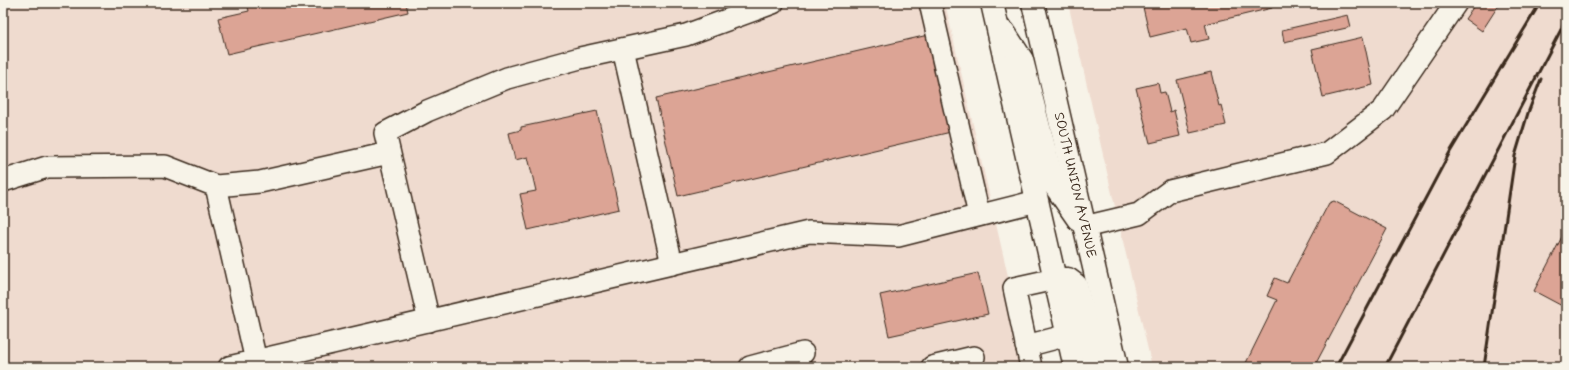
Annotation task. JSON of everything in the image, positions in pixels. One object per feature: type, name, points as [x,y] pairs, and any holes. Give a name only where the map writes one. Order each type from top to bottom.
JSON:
[{"type":"main road","name":"SOUTH UNION AVENUE","points":[[1033,3],[1117,367]]},
{"type":"main road","points":[[993,9],[1022,60],[1053,183],[1084,227]]},
{"type":"main road","points":[[993,9],[1075,367]]},
{"type":"main road","points":[[1055,279],[1068,280],[1076,284],[1096,367]]},
{"type":"lane","points":[[429,321],[385,133],[427,111],[507,78],[580,58],[686,36],[772,3]]},
{"type":"lane","points":[[930,3],[979,216]]},
{"type":"lane","points":[[1084,227],[1139,214],[1170,191],[1327,153],[1383,110],[1456,3]]},
{"type":"lane","points":[[623,49],[672,264]]},
{"type":"lane","points":[[3,181],[48,167],[115,165],[165,166],[216,186],[260,182],[389,153]]},
{"type":"lane","points":[[216,186],[256,361]]},
{"type":"lane","points":[[229,367],[809,232],[898,236],[1037,201]]},
{"type":"lane","points":[[1031,367],[1014,288],[1055,279]]},
{"type":"lane","points":[[1026,346],[1068,335]]},
{"type":"lane","points":[[750,367],[803,353]]},
{"type":"lane","points":[[932,367],[974,357]]},
{"type":"shaded area","points":[[3,3],[945,3],[1029,367],[3,367]]},
{"type":"shaded area","points":[[1068,3],[1566,3],[1566,367],[1152,367]]},
{"type":"building","points":[[247,3],[406,3],[408,12],[227,54],[218,18],[249,11]]},
{"type":"building","points":[[1142,3],[1271,3],[1272,8],[1205,24],[1209,39],[1191,43],[1187,28],[1150,37]]},
{"type":"building","points":[[1476,3],[1500,3],[1482,31],[1465,19]]},
{"type":"building","points":[[1348,15],[1351,27],[1284,42],[1282,30]]},
{"type":"building","points":[[928,35],[951,132],[678,196],[656,98]]},
{"type":"building","points":[[1363,37],[1373,85],[1323,97],[1312,49]]},
{"type":"building","points":[[1211,72],[1219,106],[1221,105],[1226,125],[1190,133],[1177,80]]},
{"type":"building","points":[[1158,83],[1160,93],[1165,92],[1170,112],[1174,110],[1180,136],[1150,143],[1136,88]]},
{"type":"building","points":[[597,111],[619,209],[528,230],[520,194],[536,191],[528,157],[515,160],[509,133],[521,130],[521,127]]},
{"type":"building","points":[[1334,201],[1387,229],[1314,367],[1244,367],[1277,300],[1267,296],[1275,278],[1287,283],[1329,203]]},
{"type":"building","points":[[1566,229],[1566,308],[1534,291]]},
{"type":"building","points":[[978,273],[988,314],[889,336],[880,295]]},
{"type":"railway","points":[[1336,367],[1450,152],[1540,3]]},
{"type":"railway","points":[[1385,367],[1566,20]]},
{"type":"railway","points":[[1484,367],[1515,156],[1528,113],[1541,79]]}]
